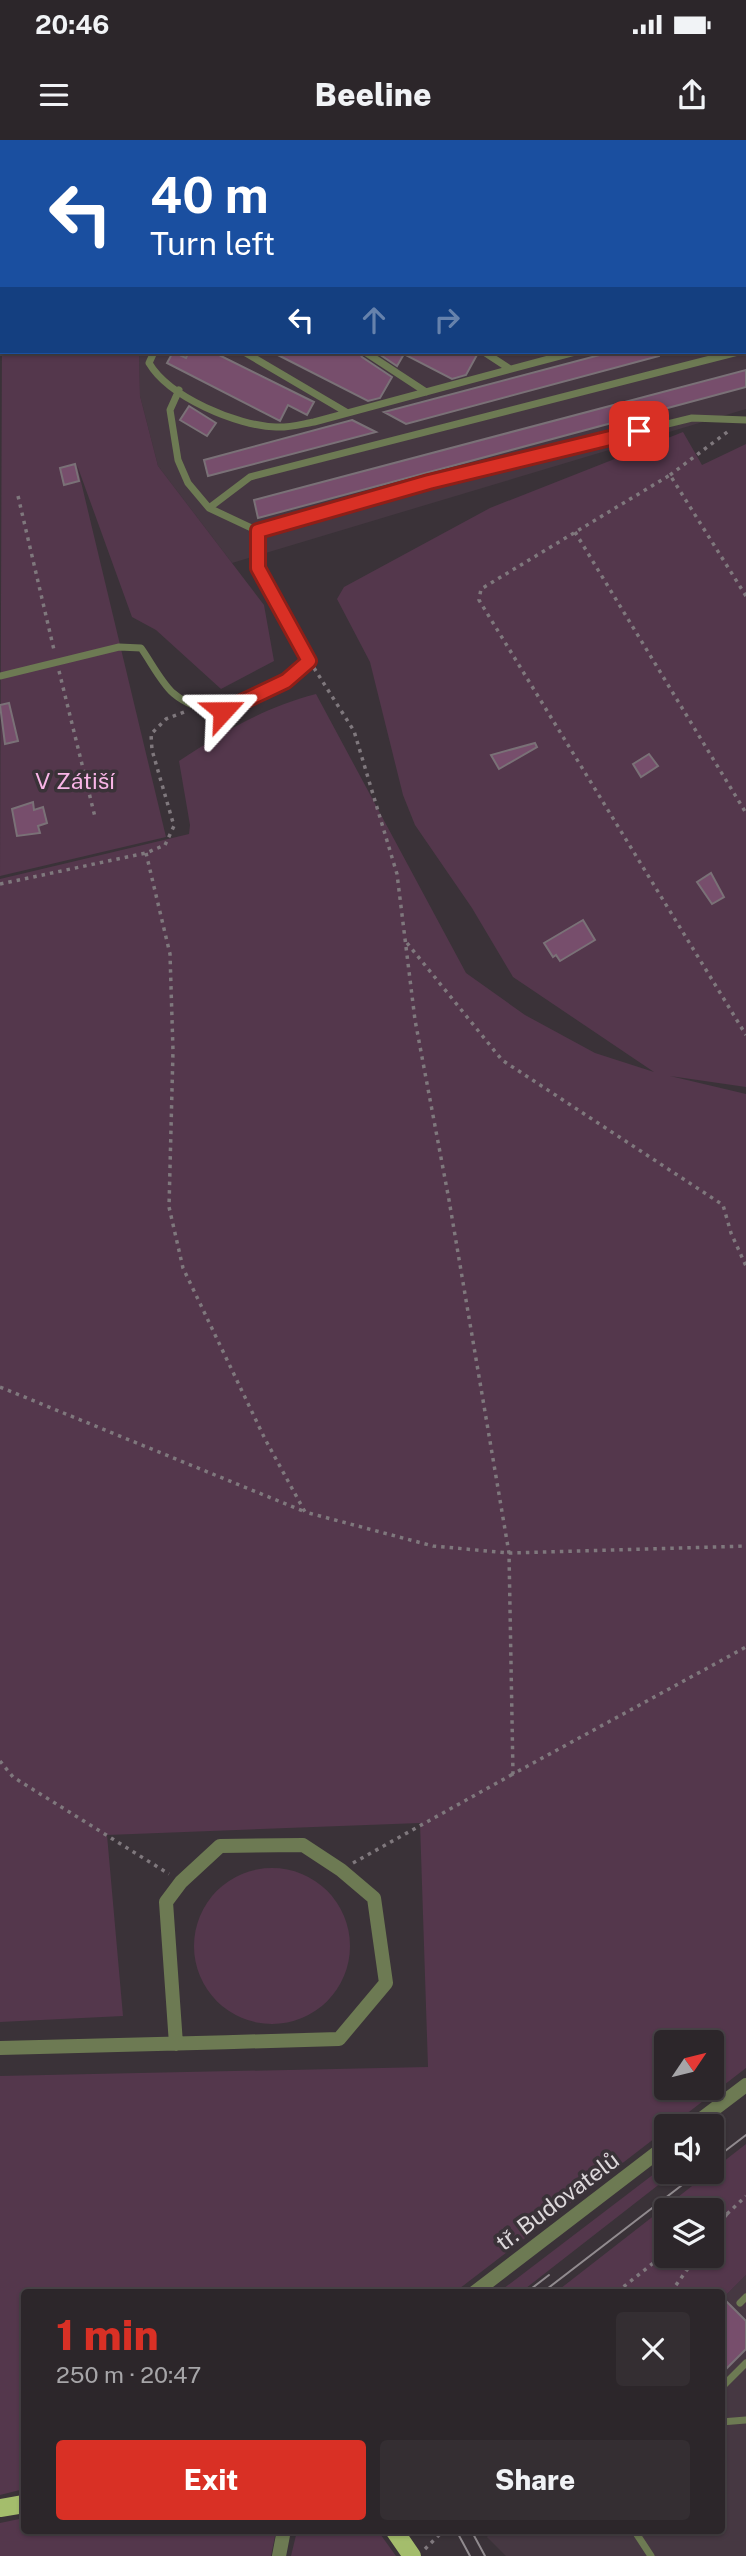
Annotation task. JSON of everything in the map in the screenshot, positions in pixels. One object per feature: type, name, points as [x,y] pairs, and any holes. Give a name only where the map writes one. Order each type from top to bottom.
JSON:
[{"type":"main road","points":[[0,2508],[21,2504]]},
{"type":"main road","points":[[397,2534],[412,2556]]},
{"type":"street","points":[[0,2048],[176,2044],[339,2039],[386,1983],[374,1898],[341,1870],[303,1845],[220,1846],[181,1882],[166,1902],[176,2044]]},
{"type":"street","points":[[708,2114],[746,2085]]},
{"type":"street","name":"tř. Budovatelů","points":[[479,2289],[654,2155]]},
{"type":"street","points":[[279,2556],[283,2534]]},
{"type":"lane","points":[[153,354],[149,363],[156,375],[205,408],[243,422],[277,428],[314,422],[567,354]]},
{"type":"lane","points":[[247,354],[346,412]]},
{"type":"lane","points":[[368,354],[426,392]]},
{"type":"lane","points":[[487,354],[510,369]]},
{"type":"lane","points":[[209,508],[250,477],[730,354]]},
{"type":"lane","points":[[179,390],[170,410],[178,460],[188,483],[209,508],[258,531],[429,482],[692,418],[744,420]]},
{"type":"lane","points":[[0,676],[119,647],[141,648],[173,692],[198,707],[223,711],[286,681],[309,661],[258,568],[258,531]]},
{"type":"lane","points":[[725,2384],[746,2363]]},
{"type":"lane","points":[[725,2421],[746,2420]]},
{"type":"lane","points":[[637,2534],[651,2556]]},
{"type":"path","points":[[744,420],[698,457],[670,475],[481,589],[479,600],[746,1035]]},
{"type":"path","points":[[670,475],[746,596]]},
{"type":"path","points":[[575,532],[746,813]]},
{"type":"path","points":[[309,661],[354,731],[397,874],[415,1020],[449,1200],[509,1553],[513,1774]]},
{"type":"path","points":[[0,884],[146,853],[165,845],[174,826],[152,750],[151,734],[166,719],[198,707]]},
{"type":"path","points":[[146,853],[170,954],[173,1051],[169,1207],[183,1268],[265,1439],[305,1512]]},
{"type":"path","points":[[405,941],[502,1060],[723,1205],[730,1233],[746,1266]]},
{"type":"path","points":[[0,1387],[305,1512],[433,1546],[509,1553],[746,1546]]},
{"type":"path","points":[[341,1870],[746,1647]]},
{"type":"path","points":[[0,1761],[13,1777],[181,1882]]},
{"type":"path","points":[[724,2218],[746,2196]]},
{"type":"path","points":[[621,2289],[654,2262]]},
{"type":"path","points":[[673,2289],[688,2268]]},
{"type":"path","points":[[418,2556],[440,2534]]},
{"type":"shaded area","points":[[139,354],[746,354],[746,409],[232,563],[158,466],[140,396]]},
{"type":"shaded area","points":[[746,2275],[746,2556],[506,2556],[487,2537],[490,2534],[725,2534],[725,2296]]},
{"type":"green space","name":"V Zátiší","points":[[2,354],[139,354],[140,396],[158,466],[264,605],[274,661],[221,689],[156,630],[132,617],[77,465],[166,837],[0,876]]},
{"type":"green space","points":[[683,432],[702,465],[746,444],[746,1087],[670,1076],[746,1094],[746,2068],[724,2085],[724,2030],[654,2030],[654,2100],[704,2100],[686,2114],[654,2114],[654,2139],[459,2289],[21,2289],[21,2490],[0,2495],[0,2076],[428,2067],[420,1823],[107,1835],[123,2016],[0,2022],[0,879],[189,834],[190,825],[179,761],[245,722],[279,706],[316,694],[466,973],[525,1015],[595,1053],[654,1072],[513,977],[472,908],[415,825],[403,795],[370,662],[337,599],[344,587],[490,508]]},
{"type":"green space","points":[[272,1868],[302,1874],[327,1891],[344,1916],[350,1946],[344,1976],[327,2001],[302,2018],[272,2024],[242,2018],[217,2001],[200,1976],[194,1946],[200,1916],[217,1891],[242,1874]]},
{"type":"green space","points":[[746,2144],[746,2275],[725,2296],[725,2289],[560,2289],[654,2216],[654,2268],[724,2268],[724,2198],[677,2198],[695,2184],[724,2184],[724,2161]]},
{"type":"green space","points":[[654,2174],[654,2184],[660,2184],[525,2289],[503,2289]]},
{"type":"green space","points":[[21,2519],[21,2534],[275,2534],[271,2556],[0,2556],[0,2523]]},
{"type":"green space","points":[[296,2534],[380,2534],[396,2556],[291,2556]]},
{"type":"building","points":[[172,354],[186,358],[188,354],[217,354],[314,402],[307,415],[288,405],[280,421],[167,363]]},
{"type":"building","points":[[276,354],[360,354],[392,377],[380,398],[368,401]]},
{"type":"building","points":[[379,354],[404,354],[397,366]]},
{"type":"building","points":[[404,354],[477,354],[466,375],[452,379]]},
{"type":"building","points":[[603,354],[659,354],[406,424],[384,412]]},
{"type":"building","points":[[746,370],[746,387],[258,518],[254,500]]},
{"type":"building","points":[[189,406],[216,423],[207,436],[180,420]]},
{"type":"building","points":[[352,420],[376,432],[208,476],[204,460]]},
{"type":"building","points":[[75,464],[79,481],[64,485],[60,468]]},
{"type":"building","points":[[9,703],[18,741],[5,744],[0,705]]},
{"type":"building","points":[[535,743],[537,747],[499,769],[491,755]]},
{"type":"building","points":[[649,754],[658,766],[641,777],[633,764]]},
{"type":"building","points":[[33,802],[34,810],[43,807],[47,823],[38,826],[40,833],[17,836],[12,809]]},
{"type":"building","points":[[711,873],[724,897],[712,904],[697,882]]},
{"type":"building","points":[[583,920],[595,940],[560,961],[556,955],[553,957],[544,943]]},
{"type":"building","points":[[725,2300],[746,2321],[746,2349],[725,2370]]},
{"type":"tram line","points":[[724,2152],[746,2135]]},
{"type":"tram line","points":[[547,2289],[683,2184]]},
{"type":"tram line","points":[[531,2289],[549,2275]]},
{"type":"tram line","points":[[458,2534],[470,2556]]},
{"type":"tram line","points":[[473,2534],[485,2556]]},
{"type":"route","points":[[223,711],[286,681],[309,661],[258,568],[258,531],[429,482],[639,431]]}]
